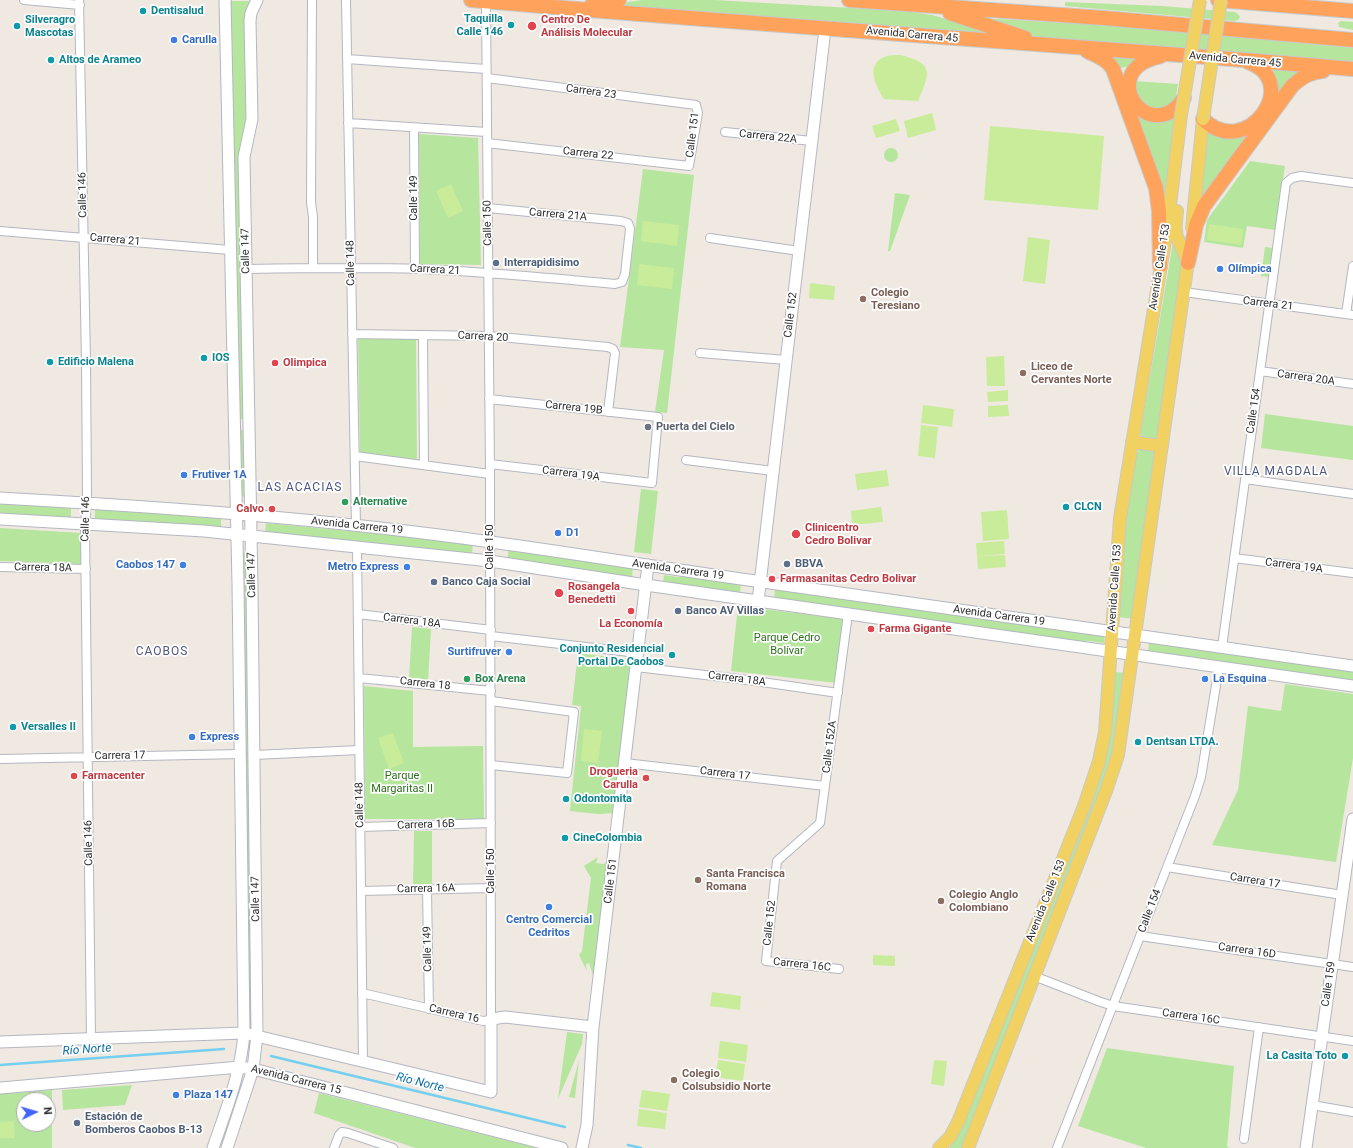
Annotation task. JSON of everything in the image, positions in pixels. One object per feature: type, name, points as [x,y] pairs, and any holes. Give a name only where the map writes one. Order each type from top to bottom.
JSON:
[{"type":"highway","name":"Avenida Carrera 45","points":[[471,0],[1348,69]]},
{"type":"highway","points":[[568,8],[619,0]]},
{"type":"highway","points":[[849,0],[1104,18],[1353,40]]},
{"type":"highway","points":[[1218,0],[1353,11]]},
{"type":"highway","points":[[929,6],[1044,44]]},
{"type":"highway","points":[[1080,48],[1107,62],[1117,80],[1156,188],[1159,211],[1160,266]]},
{"type":"highway","points":[[1169,55],[1150,59],[1138,66],[1130,81],[1132,99],[1144,112],[1153,114],[1169,112],[1178,106],[1184,98]]},
{"type":"highway","points":[[1203,119],[1213,127],[1222,130],[1239,130],[1250,126],[1259,119],[1269,103],[1271,89],[1265,75],[1253,64],[1246,61]]},
{"type":"highway","points":[[1188,263],[1195,229],[1201,211],[1292,86],[1305,75],[1314,72],[1348,69]]},
{"type":"main road","name":"Calle 147","points":[[213,1148],[240,1067],[244,1033],[237,515],[225,0]]},
{"type":"main road","name":"Calle 147","points":[[227,1148],[253,1069],[257,1036],[251,536],[244,157],[252,119],[250,21],[251,13],[257,0]]},
{"type":"main road","name":"Avenida Calle 153","points":[[1188,263],[1186,254],[1179,242],[1176,232],[1176,181],[1184,98],[1200,0]]},
{"type":"main road","name":"Avenida Calle 153","points":[[940,1148],[950,1137],[958,1122],[1094,780],[1102,751],[1105,732],[1113,632],[1120,518],[1160,266],[1188,117],[1206,0]]},
{"type":"main road","name":"Avenida Calle 153","points":[[968,1148],[1116,764],[1121,742],[1188,263],[1203,119],[1221,0]]},
{"type":"main road","name":"Calle 152","points":[[758,601],[825,29]]},
{"type":"main road","points":[[235,425],[249,425]]},
{"type":"main road","points":[[1132,442],[1162,446]]},
{"type":"main road","name":"Avenida Carrera 19","points":[[0,498],[250,516],[490,541],[648,566],[1353,666]]},
{"type":"main road","name":"Avenida Carrera 19","points":[[0,519],[193,530],[490,561],[646,585],[1353,686]]},
{"type":"main road","name":"Calle 151","points":[[582,1148],[587,1125],[593,1027],[648,566]]},
{"type":"main road","name":"Calle 159","points":[[1306,1148],[1353,820]]},
{"type":"main road","name":"Carrera 16","points":[[491,1020],[505,1017],[593,1027]]},
{"type":"main road","name":"Calle 150","points":[[364,1062],[491,1092],[491,1020]]},
{"type":"main road","points":[[0,1042],[244,1033],[364,1062]]},
{"type":"main road","name":"Avenida Carrera 15","points":[[0,1088],[240,1067],[253,1069],[562,1148]]},
{"type":"main road","name":"Calle 151","points":[[575,1148],[587,1125]]},
{"type":"main road","points":[[928,1148],[940,1148]]},
{"type":"street","points":[[24,0],[80,2]]},
{"type":"street","points":[[312,0],[311,202],[313,217],[313,268]]},
{"type":"street","name":"Calle 148","points":[[346,0],[356,526]]},
{"type":"street","name":"Calle 150","points":[[486,1],[491,633],[491,1020]]},
{"type":"street","name":"Calle 146","points":[[80,2],[84,238],[91,1038]]},
{"type":"street","points":[[347,59],[486,69]]},
{"type":"street","name":"Carrera 23","points":[[487,78],[696,106]]},
{"type":"street","name":"Calle 151","points":[[689,166],[698,113],[696,106]]},
{"type":"street","points":[[348,123],[487,132]]},
{"type":"street","name":"Calle 149","points":[[414,128],[415,269]]},
{"type":"street","name":"Carrera 22A","points":[[725,132],[812,141]]},
{"type":"street","name":"Carrera 22","points":[[487,143],[689,166]]},
{"type":"street","name":"Calle 154","points":[[1222,647],[1286,183],[1292,178],[1301,176],[1353,183]]},
{"type":"street","name":"Carrera 21A","points":[[488,208],[628,222],[630,229],[625,274],[622,282]]},
{"type":"street","name":"Carrera 21","points":[[0,231],[230,250]]},
{"type":"street","points":[[710,238],[799,251]]},
{"type":"street","points":[[1350,314],[1353,266]]},
{"type":"street","name":"Carrera 21","points":[[246,269],[415,269],[488,273],[615,284],[622,282]]},
{"type":"street","name":"Carrera 21","points":[[1184,292],[1350,314]]},
{"type":"street","name":"Carrera 20","points":[[352,334],[489,336],[608,347],[613,349],[615,353],[608,412]]},
{"type":"street","points":[[423,335],[424,465]]},
{"type":"street","points":[[700,353],[786,360]]},
{"type":"street","name":"Carrera 20A","points":[[1260,371],[1353,384]]},
{"type":"street","name":"Carrera 19B","points":[[489,399],[658,417],[652,483]]},
{"type":"street","points":[[354,456],[490,474]]},
{"type":"street","points":[[686,460],[773,471]]},
{"type":"street","name":"Carrera 19A","points":[[490,464],[652,483]]},
{"type":"street","points":[[1245,479],[1353,494]]},
{"type":"street","name":"Calle 148","points":[[357,547],[364,1062]]},
{"type":"street","name":"Carrera 19A","points":[[1234,558],[1353,574]]},
{"type":"street","name":"Carrera 18A","points":[[0,566],[86,569]]},
{"type":"street","name":"Carrera 18A","points":[[358,614],[638,653]]},
{"type":"street","name":"Calle 152A","points":[[777,861],[820,823],[848,614]]},
{"type":"street","name":"Carrera 18A","points":[[636,667],[748,680],[838,693]]},
{"type":"street","name":"Calle 154","points":[[1057,1148],[1195,796],[1200,777],[1218,667]]},
{"type":"street","name":"Carrera 18","points":[[359,678],[491,691]]},
{"type":"street","points":[[491,702],[574,712],[567,774],[491,765]]},
{"type":"street","points":[[254,755],[360,750]]},
{"type":"street","name":"Carrera 17","points":[[0,759],[241,754]]},
{"type":"street","name":"Carrera 17","points":[[625,762],[825,786]]},
{"type":"street","name":"Carrera 16B","points":[[360,827],[491,823]]},
{"type":"street","name":"Calle 152","points":[[766,961],[777,861]]},
{"type":"street","name":"Carrera 17","points":[[1167,868],[1342,895]]},
{"type":"street","name":"Carrera 16A","points":[[361,891],[491,888]]},
{"type":"street","name":"Calle 149","points":[[427,889],[430,1009]]},
{"type":"street","name":"Carrera 16D","points":[[1140,936],[1353,967]]},
{"type":"street","name":"Carrera 16C","points":[[766,961],[839,968]]},
{"type":"street","name":"Carrera 16C","points":[[1034,976],[1113,1006],[1353,1041]]},
{"type":"street","name":"Carrera 16","points":[[362,993],[483,1021],[491,1020]]},
{"type":"street","points":[[1244,1139],[1259,1027]]},
{"type":"street","points":[[1312,1105],[1353,1112]]},
{"type":"street","points":[[334,1148],[339,1134],[342,1132],[393,1148]]},
{"type":"green space","points":[[642,0],[714,0],[904,11],[932,15],[1016,38],[600,6]]},
{"type":"green space","points":[[229,1],[250,1],[246,9],[245,24],[247,115],[244,419],[239,419]]},
{"type":"green space","points":[[1065,2],[1162,6],[1235,12],[1240,17],[1238,20],[1234,21],[1065,6]]},
{"type":"green space","points":[[981,18],[1119,26],[1353,48],[1353,65],[1046,39],[1013,30]]},
{"type":"green space","points":[[1341,21],[1353,22],[1353,30],[1339,27],[1338,23]]},
{"type":"green space","points":[[1102,53],[1142,57],[1133,68],[1124,67],[1117,70]]},
{"type":"green space","points":[[900,55],[919,62],[927,70],[925,83],[918,101],[884,99],[875,83],[874,71],[875,65],[878,61],[886,56]]},
{"type":"green space","points":[[1264,67],[1305,71],[1274,105]]},
{"type":"green space","points":[[1129,73],[1132,107],[1175,114],[1165,213],[1119,77]]},
{"type":"green space","points":[[1134,81],[1178,84],[1176,96],[1168,107],[1152,110],[1136,96]]},
{"type":"green space","points":[[932,113],[936,130],[908,138],[904,121]]},
{"type":"green space","points":[[896,119],[900,131],[876,138],[872,126]]},
{"type":"green space","points":[[990,126],[1104,136],[1098,210],[984,200]]},
{"type":"green space","points":[[1251,128],[1199,203],[1208,131],[1223,135]]},
{"type":"green space","points":[[419,134],[478,138],[481,265],[420,264]]},
{"type":"green space","points":[[888,148],[894,148],[898,152],[898,158],[894,162],[888,162],[884,158],[884,152]]},
{"type":"green space","points":[[1250,161],[1285,166],[1275,230],[1247,226],[1243,248],[1204,242],[1207,220]]},
{"type":"green space","points":[[643,169],[694,175],[667,413],[655,412],[664,350],[620,347]]},
{"type":"green space","points":[[451,184],[463,211],[448,218],[436,191]]},
{"type":"green space","points":[[895,193],[910,195],[890,251],[888,251]]},
{"type":"green space","points":[[643,221],[679,225],[677,246],[641,241]]},
{"type":"green space","points":[[1209,224],[1243,229],[1241,245],[1207,240]]},
{"type":"green space","points":[[1028,237],[1050,240],[1045,284],[1023,281]]},
{"type":"green space","points":[[1173,242],[1183,259],[1157,438],[1143,439],[1141,437],[1141,430]]},
{"type":"green space","points":[[1265,247],[1273,248],[1268,277],[1261,276]]},
{"type":"green space","points":[[639,264],[674,268],[672,289],[637,285]]},
{"type":"green space","points":[[810,283],[835,286],[834,300],[809,298]]},
{"type":"green space","points":[[358,337],[416,338],[417,461],[360,454]]},
{"type":"green space","points":[[1004,356],[1005,386],[987,386],[986,357]]},
{"type":"green space","points":[[1008,390],[1008,401],[988,402],[987,392]]},
{"type":"green space","points":[[923,405],[954,409],[952,427],[921,423]]},
{"type":"green space","points":[[1008,405],[1009,416],[988,417],[988,406]]},
{"type":"green space","points":[[1265,414],[1353,426],[1353,460],[1261,448]]},
{"type":"green space","points":[[921,425],[938,427],[935,458],[918,456]]},
{"type":"green space","points":[[238,430],[244,430],[247,496],[241,497]]},
{"type":"green space","points":[[1140,449],[1157,451],[1134,619],[1118,617],[1123,531],[1137,453]]},
{"type":"green space","points":[[887,470],[889,486],[857,490],[855,474]]},
{"type":"green space","points":[[641,489],[658,491],[651,554],[634,552]]},
{"type":"green space","points":[[0,503],[71,508],[71,519],[0,514]]},
{"type":"green space","points":[[881,507],[883,522],[852,525],[851,511]]},
{"type":"green space","points":[[95,508],[221,518],[221,527],[95,520]]},
{"type":"green space","points":[[1007,510],[1009,539],[983,541],[981,512]]},
{"type":"green space","points":[[266,523],[473,543],[472,554],[265,533]]},
{"type":"green space","points":[[0,528],[82,533],[82,564],[0,561]]},
{"type":"green space","points":[[1004,541],[1005,554],[977,556],[976,543]]},
{"type":"green space","points":[[509,547],[633,566],[632,578],[507,560]]},
{"type":"green space","points":[[241,552],[248,552],[253,994],[247,993]]},
{"type":"green space","points":[[1005,555],[1006,567],[978,569],[977,556]]},
{"type":"green space","points":[[664,575],[741,584],[740,593],[726,590],[717,592],[663,584]]},
{"type":"green space","points":[[775,588],[1104,635],[1104,643],[1065,641],[774,601]]},
{"type":"green space","name":"Parque Cedro Bolívar","points":[[738,606],[844,619],[836,683],[731,671]]},
{"type":"green space","points":[[412,627],[431,629],[428,681],[409,679]]},
{"type":"green space","points":[[1149,642],[1353,671],[1353,682],[1148,652]]},
{"type":"green space","points":[[578,653],[633,660],[615,813],[598,814],[570,811],[581,706],[572,705]]},
{"type":"green space","points":[[1116,672],[1125,673],[1110,768],[962,1148],[950,1148],[949,1147],[955,1138],[1106,750]]},
{"type":"green space","points":[[1285,684],[1353,694],[1353,758],[1336,862],[1212,845],[1238,790],[1248,706],[1281,711]]},
{"type":"green space","name":"Parque Margaritas II","points":[[364,686],[413,691],[413,747],[483,746],[484,819],[365,819]]},
{"type":"green space","points":[[584,729],[602,731],[598,763],[581,761]]},
{"type":"green space","points":[[393,733],[404,763],[389,769],[378,738]]},
{"type":"green space","points":[[414,831],[432,831],[432,884],[413,884]]},
{"type":"green space","points":[[598,857],[596,863],[604,864],[610,859],[595,982],[589,963],[586,964],[587,971],[579,955],[582,951],[591,878],[584,866]]},
{"type":"green space","points":[[873,955],[895,956],[895,966],[873,965]]},
{"type":"green space","points":[[712,992],[741,996],[740,1010],[710,1006]]},
{"type":"green space","points":[[567,1032],[583,1034],[582,1044],[558,1099]]},
{"type":"green space","points":[[720,1041],[748,1045],[746,1062],[718,1058]]},
{"type":"green space","points":[[1107,1048],[1234,1066],[1227,1147],[1231,1148],[1146,1148],[1078,1126]]},
{"type":"green space","points":[[579,1060],[575,1098],[569,1097]]},
{"type":"green space","points":[[718,1060],[745,1064],[743,1081],[715,1077]]},
{"type":"green space","points":[[934,1060],[947,1061],[944,1086],[931,1084]]},
{"type":"green space","points":[[132,1085],[125,1105],[63,1110],[62,1090]]},
{"type":"green space","points":[[52,1090],[52,1092],[26,1092]]},
{"type":"green space","points":[[642,1090],[670,1094],[667,1111],[639,1107]]},
{"type":"green space","points":[[16,1093],[16,1132],[52,1132],[52,1148],[0,1148],[0,1094]]},
{"type":"green space","points":[[319,1093],[537,1148],[415,1148],[314,1113]]},
{"type":"green space","points":[[639,1109],[667,1113],[665,1129],[637,1126]]},
{"type":"green space","points":[[14,1121],[15,1138],[0,1138],[0,1122]]},
{"type":"waterway","name":"Río Norte","points":[[0,1065],[224,1049]]},
{"type":"waterway","name":"Río Norte","points":[[271,1056],[565,1127]]},
{"type":"waterway","name":"Río Norte","points":[[628,1145],[641,1148]]},
{"type":"place","name":"Dentisalud","points":[[143,11]]},
{"type":"place","name":"Taquilla Calle 146","points":[[511,25]]},
{"type":"place","name":"Silveragro Mascotas","points":[[17,26]]},
{"type":"place","name":"Centro De Análisis Molecular","points":[[532,26]]},
{"type":"place","name":"Carulla","points":[[174,40]]},
{"type":"place","name":"Altos de Arameo","points":[[51,60]]},
{"type":"place","name":"Interrapidisimo","points":[[496,263]]},
{"type":"place","name":"Olímpica","points":[[1220,269]]},
{"type":"place","name":"Colegio Teresiano","points":[[863,299]]},
{"type":"place","name":"IOS","points":[[204,358]]},
{"type":"place","name":"Edificio Malena","points":[[50,362]]},
{"type":"place","name":"Olimpica","points":[[275,363]]},
{"type":"place","name":"Liceo de Cervantes Norte","points":[[1023,373]]},
{"type":"place","name":"Puerta del Cielo","points":[[648,427]]},
{"type":"place","name":"Frutiver 1A","points":[[184,475]]},
{"type":"place","name":"Alternative","points":[[345,502]]},
{"type":"place","name":"CLCN","points":[[1066,507]]},
{"type":"place","name":"Calvo","points":[[272,509]]},
{"type":"place","name":"D1","points":[[558,533]]},
{"type":"place","name":"Clinicentro Cedro Bolivar","points":[[796,534]]},
{"type":"place","name":"BBVA","points":[[787,564]]},
{"type":"place","name":"Caobos 147","points":[[183,565]]},
{"type":"place","name":"Metro Express","points":[[407,567]]},
{"type":"place","name":"Farmasanitas Cedro Bolivar","points":[[772,579]]},
{"type":"place","name":"Banco Caja Social","points":[[434,582]]},
{"type":"place","name":"Rosangela Benedetti","points":[[559,593]]},
{"type":"place","name":"La Economía","points":[[631,611]]},
{"type":"place","name":"Banco AV Villas","points":[[678,611]]},
{"type":"place","name":"Farma Gigante","points":[[871,629]]},
{"type":"place","name":"Surtifruver","points":[[509,652]]},
{"type":"place","name":"Conjunto Residencial Portal De Caobos","points":[[672,655]]},
{"type":"place","name":"Box Arena","points":[[467,679]]},
{"type":"place","name":"La Esquina","points":[[1205,679]]},
{"type":"place","name":"Versalles II","points":[[13,727]]},
{"type":"place","name":"Express","points":[[192,737]]},
{"type":"place","name":"Dentsan LTDA.","points":[[1138,742]]},
{"type":"place","name":"Farmacenter","points":[[74,776]]},
{"type":"place","name":"Drogueria Carulla","points":[[646,778]]},
{"type":"place","name":"Odontomita","points":[[566,799]]},
{"type":"place","name":"CineColombia","points":[[565,838]]},
{"type":"place","name":"Santa Francisca Romana","points":[[698,880]]},
{"type":"place","name":"Colegio Anglo Colombiano","points":[[941,901]]},
{"type":"place","name":"Centro Comercial Cedritos","points":[[549,907]]},
{"type":"place","name":"La Casita Toto","points":[[1345,1056]]},
{"type":"place","name":"Colegio Colsubsidio Norte","points":[[674,1080]]},
{"type":"place","name":"Plaza 147","points":[[176,1095]]},
{"type":"place","name":"Estación de Bomberos Caobos B-13","points":[[77,1123]]},
{"type":"district","name":"VILLA MAGDALA","points":[[1276,472]]},
{"type":"district","name":"LAS ACACIAS","points":[[300,488]]},
{"type":"district","name":"CAOBOS","points":[[162,652]]}]
